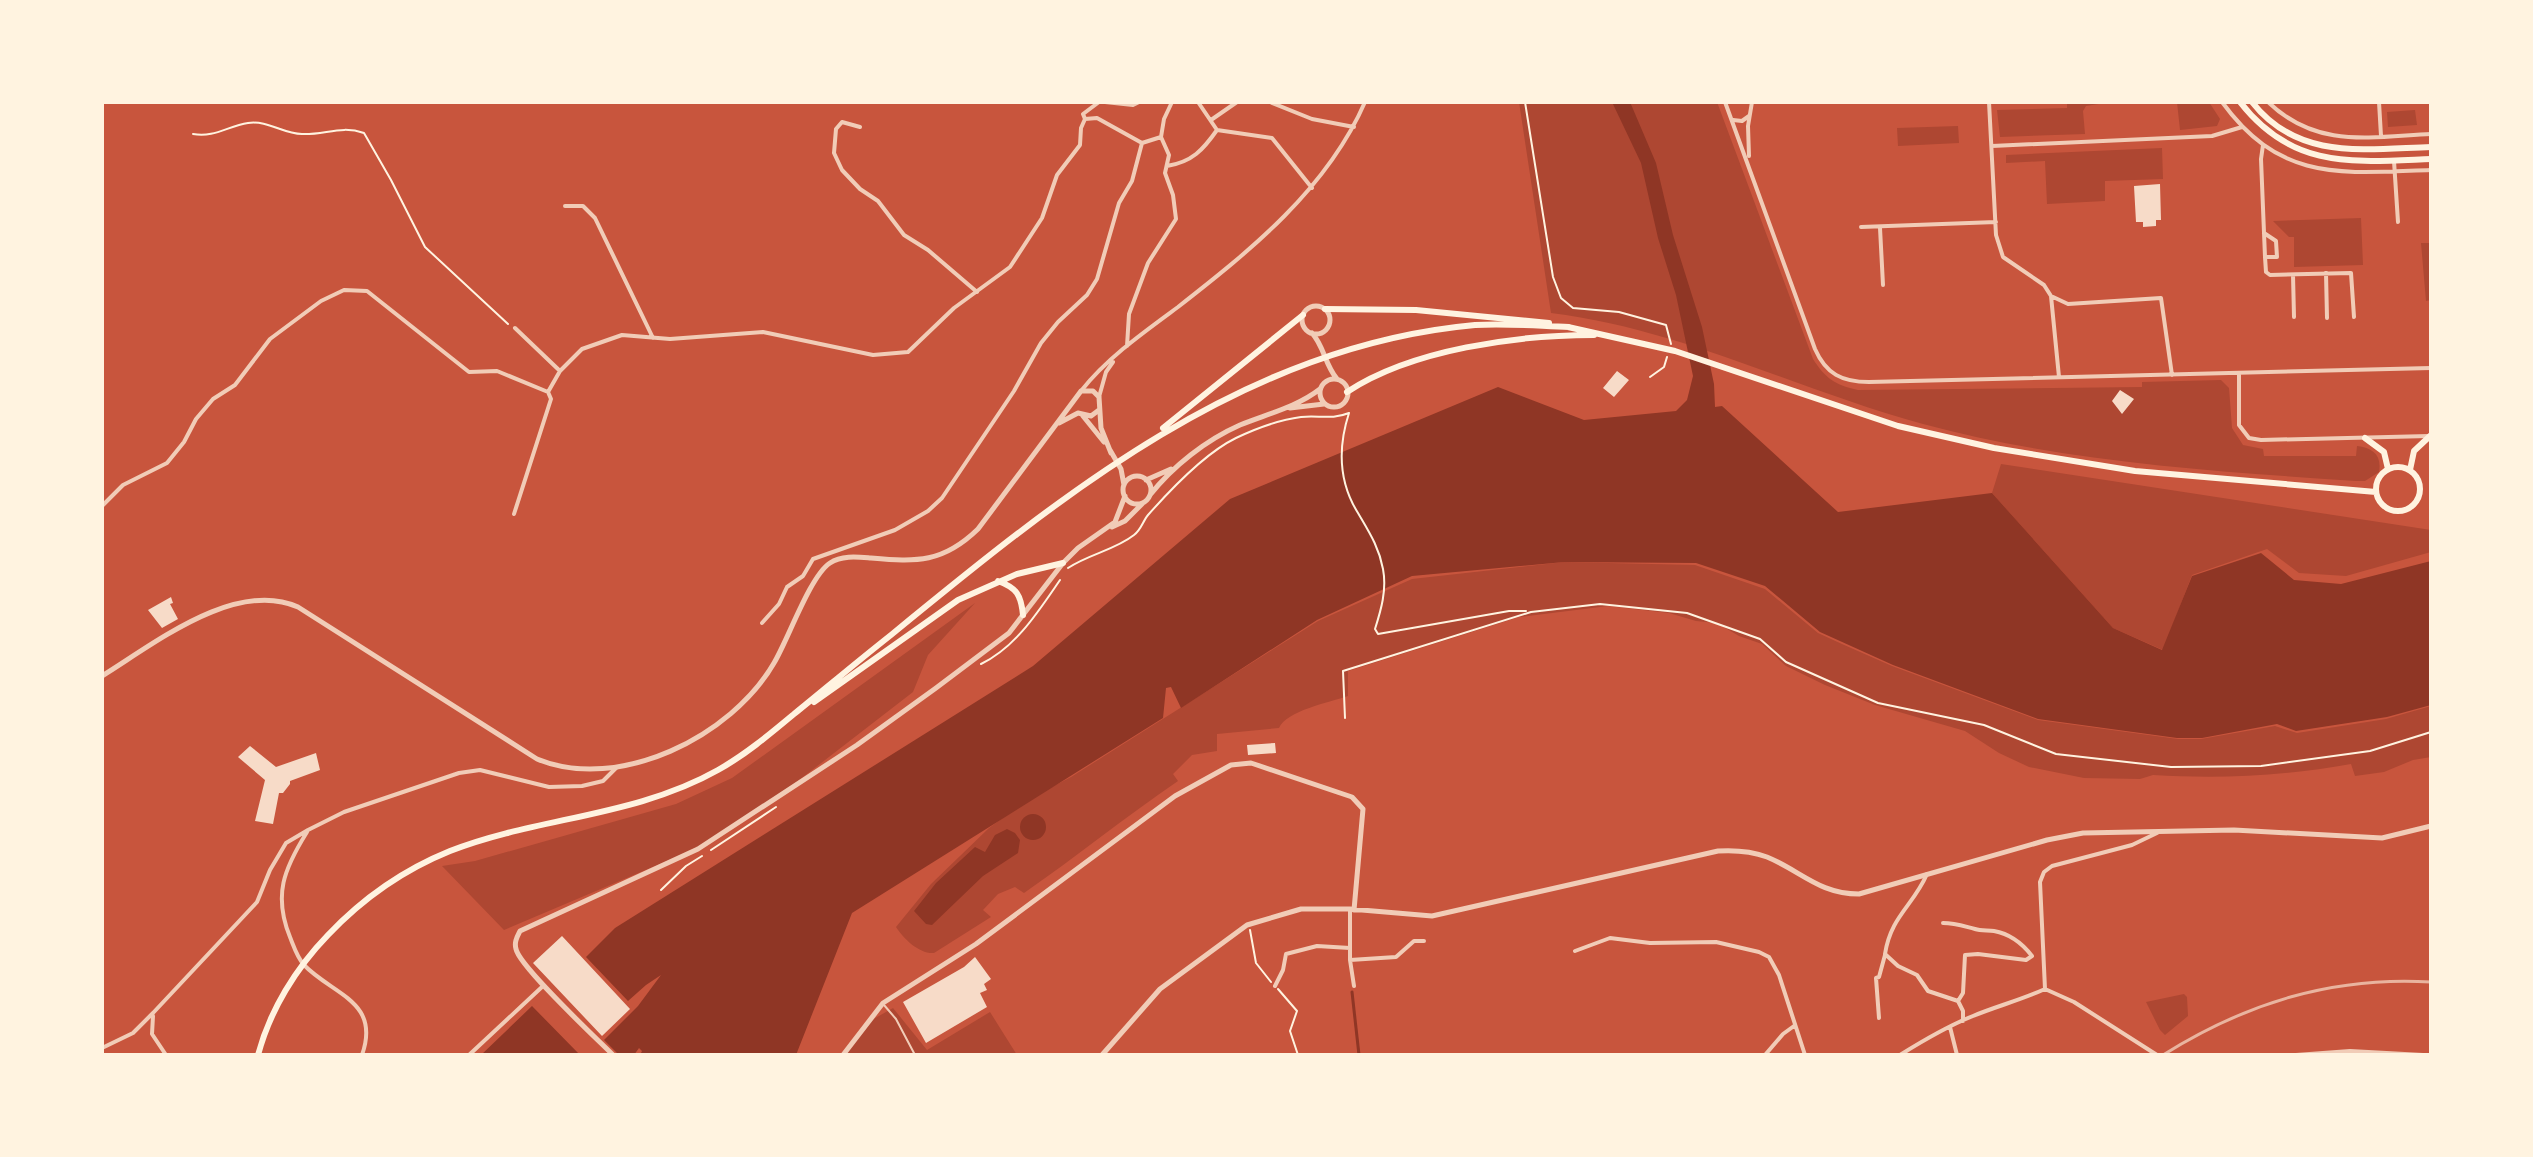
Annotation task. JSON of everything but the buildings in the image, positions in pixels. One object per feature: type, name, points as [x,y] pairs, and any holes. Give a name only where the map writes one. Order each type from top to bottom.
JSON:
[{"type":"main road","points":[[2240,102],[2264,129],[2300,152],[2348,161],[2431,159]]},
{"type":"main road","points":[[2252,102],[2284,131],[2327,149],[2431,147]]},
{"type":"main road","points":[[1325,309],[1416,310],[1539,321],[1675,351],[1898,426],[1994,448],[2135,471],[2376,492]]},
{"type":"main road","points":[[1143,444],[1303,315]]},
{"type":"main road","points":[[775,729],[988,555],[1088,480],[1143,444],[1237,392],[1318,358],[1394,337],[1454,328],[1515,324],[1569,327]]},
{"type":"main road","points":[[1347,392],[1365,380],[1409,364],[1478,345],[1548,335],[1613,335]]},
{"type":"main road","points":[[2410,470],[2414,451],[2431,436]]},
{"type":"main road","points":[[2365,438],[2384,452],[2388,469]]},
{"type":"main road","points":[[2388,469],[2410,470],[2419,482],[2419,497],[2409,508],[2395,511],[2382,504],[2376,492],[2378,478],[2388,469]]},
{"type":"main road","points":[[2420,490],[2431,490]]},
{"type":"main road","points":[[258,1055],[275,1010],[296,974],[310,954],[369,896],[423,863],[452,850],[497,836],[652,801],[720,769],[958,600],[998,581],[1052,563],[1063,563]]},
{"type":"main road","points":[[998,581],[1017,590],[1023,615]]},
{"type":"street","points":[[548,392],[560,371],[582,349],[622,335],[670,339],[763,332],[873,355],[908,352],[954,308],[1010,267],[1042,218],[1057,175],[1080,145],[1085,119],[1083,114],[1099,102]]},
{"type":"street","points":[[1105,102],[1133,105],[1139,102]]},
{"type":"street","points":[[1127,346],[1129,314],[1148,263],[1176,219],[1173,195],[1165,173],[1169,155],[1161,137],[1164,119],[1172,102]]},
{"type":"street","points":[[1198,102],[1217,130]]},
{"type":"street","points":[[1211,120],[1237,102]]},
{"type":"street","points":[[1270,102],[1312,119],[1354,127]]},
{"type":"street","points":[[1111,453],[1101,428],[1099,397],[1106,372],[1114,360],[1127,346],[1216,277],[1305,197],[1354,127],[1365,102]]},
{"type":"street","points":[[1725,102],[1815,349],[1823,365],[1833,375],[1845,380],[2431,368]]},
{"type":"street","points":[[1749,163],[1752,102]]},
{"type":"street","points":[[1989,102],[1998,247],[2003,257],[2044,285],[2051,296],[2059,378]]},
{"type":"street","points":[[2222,102],[2242,127],[2263,145],[2286,158],[2324,170],[2349,173],[2431,170]]},
{"type":"street","points":[[2268,102],[2288,119],[2321,134],[2344,138],[2431,134]]},
{"type":"street","points":[[2379,102],[2381,137]]},
{"type":"street","points":[[1731,119],[1738,121],[1749,116]]},
{"type":"street","points":[[1085,119],[1097,118],[1142,143],[1161,137]]},
{"type":"street","points":[[860,127],[842,122],[836,129],[834,153],[842,170],[860,189],[878,201],[904,235],[928,250],[977,292]]},
{"type":"street","points":[[1992,146],[2212,136],[2242,127]]},
{"type":"street","points":[[1167,166],[1181,164],[1201,152],[1217,130]]},
{"type":"street","points":[[1217,130],[1272,138],[1312,188]]},
{"type":"street","points":[[762,623],[779,604],[787,587],[803,576],[809,563],[829,551],[895,530],[928,511],[942,498],[1014,391],[1041,343],[1087,295],[1097,279],[1119,203],[1132,181],[1142,143]]},
{"type":"street","points":[[2263,145],[2261,159],[2268,274],[2351,273],[2354,317]]},
{"type":"street","points":[[2394,160],[2398,222]]},
{"type":"street","points":[[565,206],[583,206],[595,218],[653,338]]},
{"type":"street","points":[[1861,227],[1996,222]]},
{"type":"street","points":[[1880,226],[1883,285]]},
{"type":"street","points":[[2264,233],[2276,241],[2277,257],[2265,257]]},
{"type":"street","points":[[2326,273],[2327,318]]},
{"type":"street","points":[[2293,274],[2294,317]]},
{"type":"street","points":[[102,506],[123,485],[167,463],[184,442],[196,419],[213,399],[235,385],[270,339],[321,301],[344,290],[367,291],[469,372],[497,371],[548,392],[551,399],[514,514]]},
{"type":"street","points":[[2051,296],[2072,306],[2161,298],[2172,375]]},
{"type":"street","points":[[1281,409],[1324,404],[1337,407],[1345,401],[1345,385],[1338,380],[1320,344],[1303,324],[1303,315],[1312,306],[1325,309],[1330,316],[1320,344]]},
{"type":"street","points":[[515,328],[560,371]]},
{"type":"street","points":[[1312,333],[1326,329]]},
{"type":"street","points":[[102,676],[215,611],[242,602],[274,599],[298,607],[537,759],[575,768],[617,765],[661,755],[687,745],[747,698],[773,665],[822,569],[832,562],[856,557],[921,561],[952,550],[978,529],[1074,399],[1098,371],[1114,360]]},
{"type":"street","points":[[1324,404],[1320,397],[1328,365]]},
{"type":"street","points":[[2239,373],[2239,425],[2249,438],[2431,436]]},
{"type":"street","points":[[1146,480],[1179,465],[1230,430],[1311,396],[1330,380],[1338,380]]},
{"type":"street","points":[[1081,391],[1093,391],[1099,397]]},
{"type":"street","points":[[1074,399],[1074,407],[1096,429],[1121,469],[1125,496],[1119,515],[1104,531]]},
{"type":"street","points":[[1055,426],[1080,415],[1091,416],[1100,408]]},
{"type":"street","points":[[613,1055],[543,986],[516,952],[516,939],[520,931],[707,844],[845,753],[1009,633],[1078,548],[1125,521],[1179,465]]},
{"type":"street","points":[[1121,469],[1146,480],[1150,495]]},
{"type":"street","points":[[1124,486],[1136,476]]},
{"type":"street","points":[[1125,496],[1135,504],[1143,503]]},
{"type":"street","points":[[829,551],[832,562]]},
{"type":"street","points":[[843,1055],[863,1025],[883,1003],[976,944],[1175,796],[1231,765],[1251,763],[1352,797],[1363,809],[1350,948],[1354,986]]},
{"type":"street","points":[[102,1048],[133,1033],[153,1013],[257,902],[270,870],[286,843],[308,830],[344,812],[459,773],[480,770],[549,787],[582,786],[603,781],[617,765]]},
{"type":"street","points":[[1102,1055],[1160,989],[1247,925],[1301,909],[1352,909],[1432,916],[1718,851],[1742,851],[1765,856],[1815,885],[1849,894],[1867,893],[2064,836],[2101,832],[2234,830],[2382,838],[2431,826]]},
{"type":"street","points":[[308,830],[289,860],[281,890],[283,921],[302,963],[358,1007],[366,1022],[362,1055]]},
{"type":"street","points":[[2045,989],[2040,882],[2044,872],[2052,866],[2132,845],[2159,831]]},
{"type":"street","points":[[1879,1018],[1876,978],[1879,977],[1888,934],[1927,874]]},
{"type":"street","points":[[1943,923],[1957,923],[2004,934],[2021,943],[2032,956],[2044,959]]},
{"type":"street","points":[[1575,951],[1610,938],[1650,943],[1716,942],[1759,952],[1769,957],[1779,975],[1805,1055]]},
{"type":"street","points":[[1350,960],[1396,957],[1414,941],[1424,941]]},
{"type":"street","points":[[1275,986],[1286,954],[1317,946],[1350,948]]},
{"type":"street","points":[[1885,952],[1898,966],[1917,975],[1928,991],[1958,1001],[1963,1011],[1963,1021]]},
{"type":"street","points":[[1958,1001],[1963,993],[1965,955],[2026,960],[2032,956]]},
{"type":"street","points":[[469,1055],[543,986]]},
{"type":"street","points":[[1900,1055],[1963,1021],[2016,1003],[2045,989],[2074,1002],[2155,1053]]},
{"type":"street","points":[[153,1013],[152,1034],[166,1055]]},
{"type":"street","points":[[1765,1055],[1794,1026]]},
{"type":"street","points":[[1950,1027],[1957,1055]]},
{"type":"street","points":[[2298,1055],[2350,1051],[2423,1055]]},
{"type":"street","points":[[2147,1055],[2155,1053]]},
{"type":"lane","points":[[883,1003],[896,1019],[915,1055]]},
{"type":"path","points":[[1525,102],[1553,277],[1561,298],[1573,308],[1619,312],[1666,325],[1672,343],[1664,367],[1650,377]]},
{"type":"path","points":[[193,134],[205,136],[247,123],[269,124],[302,134],[341,128],[364,133],[425,247],[503,321],[515,328]]},
{"type":"path","points":[[1349,413],[1342,441],[1344,482],[1350,499],[1378,547],[1384,571],[1382,607],[1375,629],[1378,634],[1509,611],[1531,612],[1600,604],[1687,613],[1760,639],[1786,662],[1878,703],[1984,725],[2056,754],[2171,767],[2261,766],[2370,751],[2431,732]]},
{"type":"path","points":[[1345,718],[1343,671],[1531,612]]},
{"type":"shaded area","points":[[1519,102],[1717,102],[1813,359],[1826,376],[1843,386],[1858,390],[2142,387],[2142,382],[2221,380],[2229,388],[2232,428],[2243,445],[2263,449],[2264,456],[2356,456],[2357,446],[2363,447],[2378,457],[2379,472],[2365,481],[2301,477],[2192,469],[2030,448],[1876,410],[1646,332],[1551,313]]},
{"type":"shaded area","points":[[1612,102],[1630,102],[1656,163],[1673,235],[1702,327],[1714,384],[1715,407],[1722,406],[1838,512],[1992,493],[2113,628],[2162,650],[2192,576],[2261,553],[2294,580],[2341,584],[2431,561],[2431,705],[2387,717],[2296,731],[2277,724],[2202,738],[2177,738],[2038,719],[1893,665],[1820,632],[1765,586],[1696,563],[1564,562],[1412,576],[1317,620],[1181,708],[1171,687],[1166,688],[1163,718],[852,913],[796,1055],[640,1055],[642,1051],[639,1048],[634,1055],[619,1055],[604,1040],[638,1006],[661,975],[628,1001],[586,957],[615,928],[1033,666],[1230,499],[1498,387],[1584,420],[1676,411],[1687,400],[1693,376],[1676,295],[1658,238],[1641,163]]},
{"type":"shaded area","points":[[2067,102],[2105,103],[2086,106],[2083,111],[2085,134],[2000,137],[1997,110],[2067,108]]},
{"type":"shaded area","points":[[2177,102],[2209,102],[2220,119],[2217,126],[2180,130]]},
{"type":"shaded area","points":[[2415,110],[2417,125],[2388,127],[2387,112]]},
{"type":"shaded area","points":[[1958,126],[1959,143],[1898,146],[1897,128]]},
{"type":"shaded area","points":[[2162,148],[2163,179],[2105,181],[2105,201],[2047,204],[2045,161],[2006,163],[2006,155]]},
{"type":"shaded area","points":[[2361,218],[2363,265],[2294,267],[2294,237],[2289,237],[2273,221]]},
{"type":"shaded area","points":[[2421,243],[2431,243],[2431,300],[2426,301]]},
{"type":"shaded area","points":[[2001,464],[2431,530],[2431,552],[2346,576],[2299,573],[2267,549],[2192,575],[2163,650],[2113,628],[1992,493]]},
{"type":"shaded area","points":[[1564,562],[1695,565],[1765,589],[1818,633],[1842,644],[1892,666],[2038,720],[2178,739],[2201,739],[2275,726],[2297,733],[2386,719],[2431,706],[2431,757],[2413,760],[2384,772],[2355,776],[2351,764],[2252,776],[2084,778],[2029,767],[1999,753],[1965,731],[1875,705],[1825,685],[1786,666],[1762,644],[1739,636],[1717,623],[1669,613],[1608,606],[1519,617],[1348,671],[1348,696],[1299,712],[1279,728],[1217,734],[1217,751],[1192,755],[1173,774],[1178,781],[1024,893],[1015,887],[998,894],[983,910],[991,917],[934,953],[912,945],[896,927],[931,884],[989,828],[1027,800],[1071,777],[1318,621],[1412,579]]},
{"type":"shaded area","points":[[975,603],[928,655],[913,692],[772,801],[707,844],[504,930],[442,866],[475,861],[676,804],[732,778]]},
{"type":"shaded area","points":[[1033,814],[1042,818],[1046,827],[1042,836],[1033,840],[1024,836],[1020,827],[1024,818]]},
{"type":"shaded area","points":[[1007,829],[1020,840],[1018,853],[983,876],[932,925],[926,924],[914,911],[936,883],[975,847],[985,852],[995,835]]},
{"type":"shaded area","points":[[2184,994],[2187,997],[2188,1016],[2165,1035],[2146,1002]]},
{"type":"shaded area","points":[[532,1006],[580,1055],[481,1055]]},
{"type":"shaded area","points":[[893,1008],[927,1050],[990,1012],[1017,1055],[843,1055],[863,1025]]},
{"type":"waterway","points":[[1352,992],[1359,1055]]},
{"type":"railway","points":[[2163,1055],[2226,1021],[2291,997],[2359,984],[2431,982]]}]
